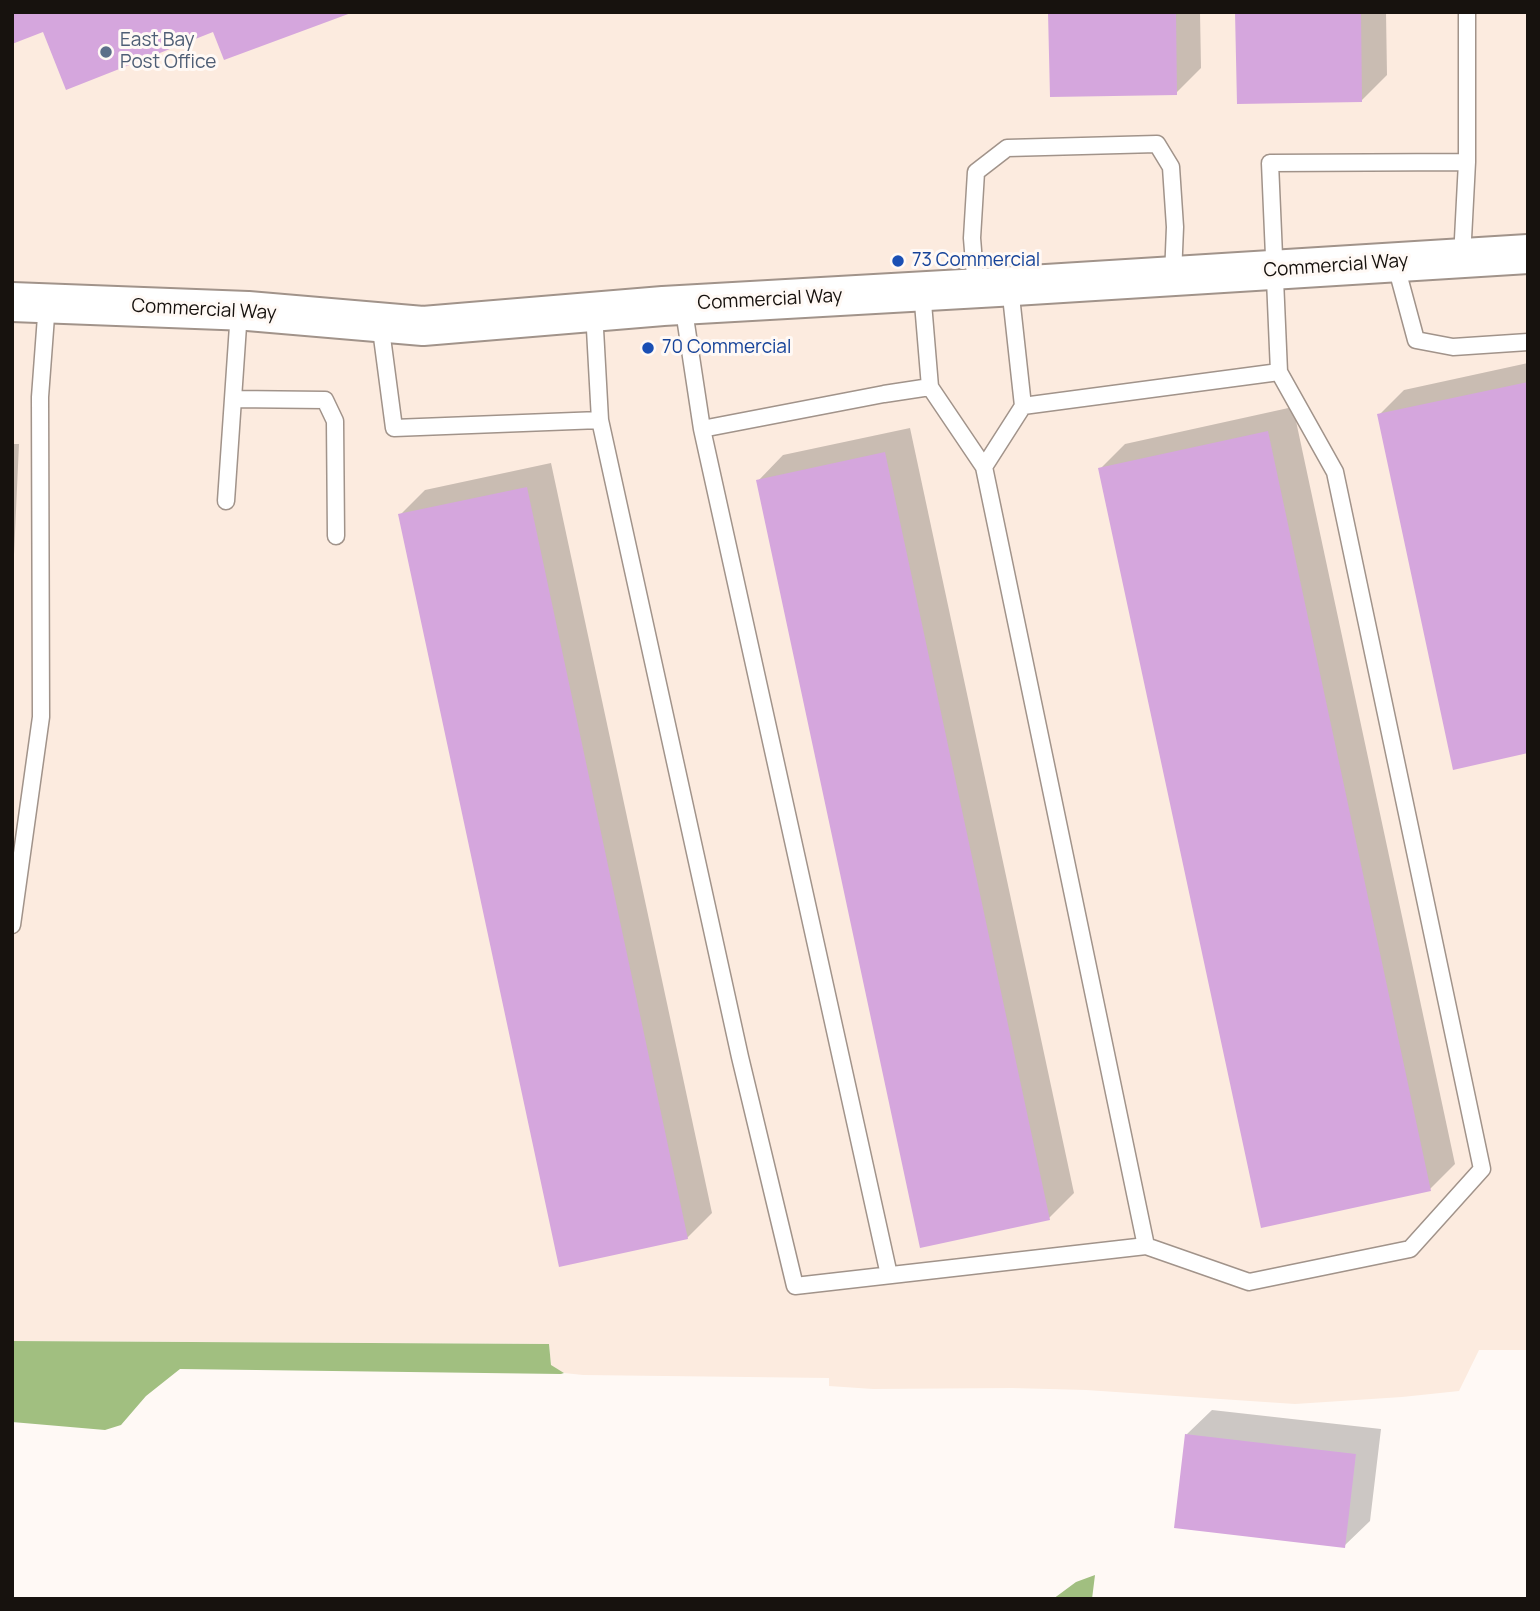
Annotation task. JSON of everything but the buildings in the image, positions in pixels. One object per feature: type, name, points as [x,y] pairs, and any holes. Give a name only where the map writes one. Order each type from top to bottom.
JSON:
[{"type":"street","name":"Commercial Way","points":[[29,302],[239,311],[424,326],[683,304],[1528,254]]},
{"type":"lane","points":[[1462,258],[1467,162],[1468,12]]},
{"type":"lane","points":[[984,467],[1024,406],[993,287],[972,238],[976,172],[1007,148],[1157,144],[1171,167],[1175,227],[1173,276]]},
{"type":"lane","points":[[594,311],[600,419],[740,1057],[795,1286],[1146,1246],[1249,1282],[1410,1249],[1482,1170],[1335,472],[1279,372],[1270,163],[1467,162]]},
{"type":"lane","points":[[1395,262],[1416,340],[1453,347],[1528,342]]},
{"type":"lane","points":[[922,291],[930,387],[984,467],[1146,1246]]},
{"type":"lane","points":[[12,925],[41,718],[40,397],[29,302]]},
{"type":"lane","points":[[683,304],[702,429],[889,1275]]},
{"type":"lane","points":[[226,501],[239,311]]},
{"type":"lane","points":[[380,322],[394,428],[600,419]]},
{"type":"lane","points":[[1024,406],[1279,372]]},
{"type":"lane","points":[[702,429],[930,387]]},
{"type":"lane","points":[[233,399],[325,400],[335,421],[336,536]]},
{"type":"shaded area","points":[[12,12],[1528,12],[1528,1350],[1479,1350],[1459,1391],[1295,1404],[1086,1390],[873,1389],[829,1386],[829,1378],[583,1375],[564,1373],[551,1366],[549,1344],[12,1341]]},
{"type":"green space","points":[[12,1341],[549,1344],[551,1365],[564,1373],[180,1369],[146,1396],[121,1425],[105,1430],[12,1422]]},
{"type":"green space","points":[[1095,1575],[1092,1599],[1053,1599],[1076,1582]]},
{"type":"place","name":"East Bay Post Office","points":[[106,52]]},
{"type":"place","name":"73 Commercial","points":[[898,261]]},
{"type":"place","name":"70 Commercial","points":[[648,348]]}]
